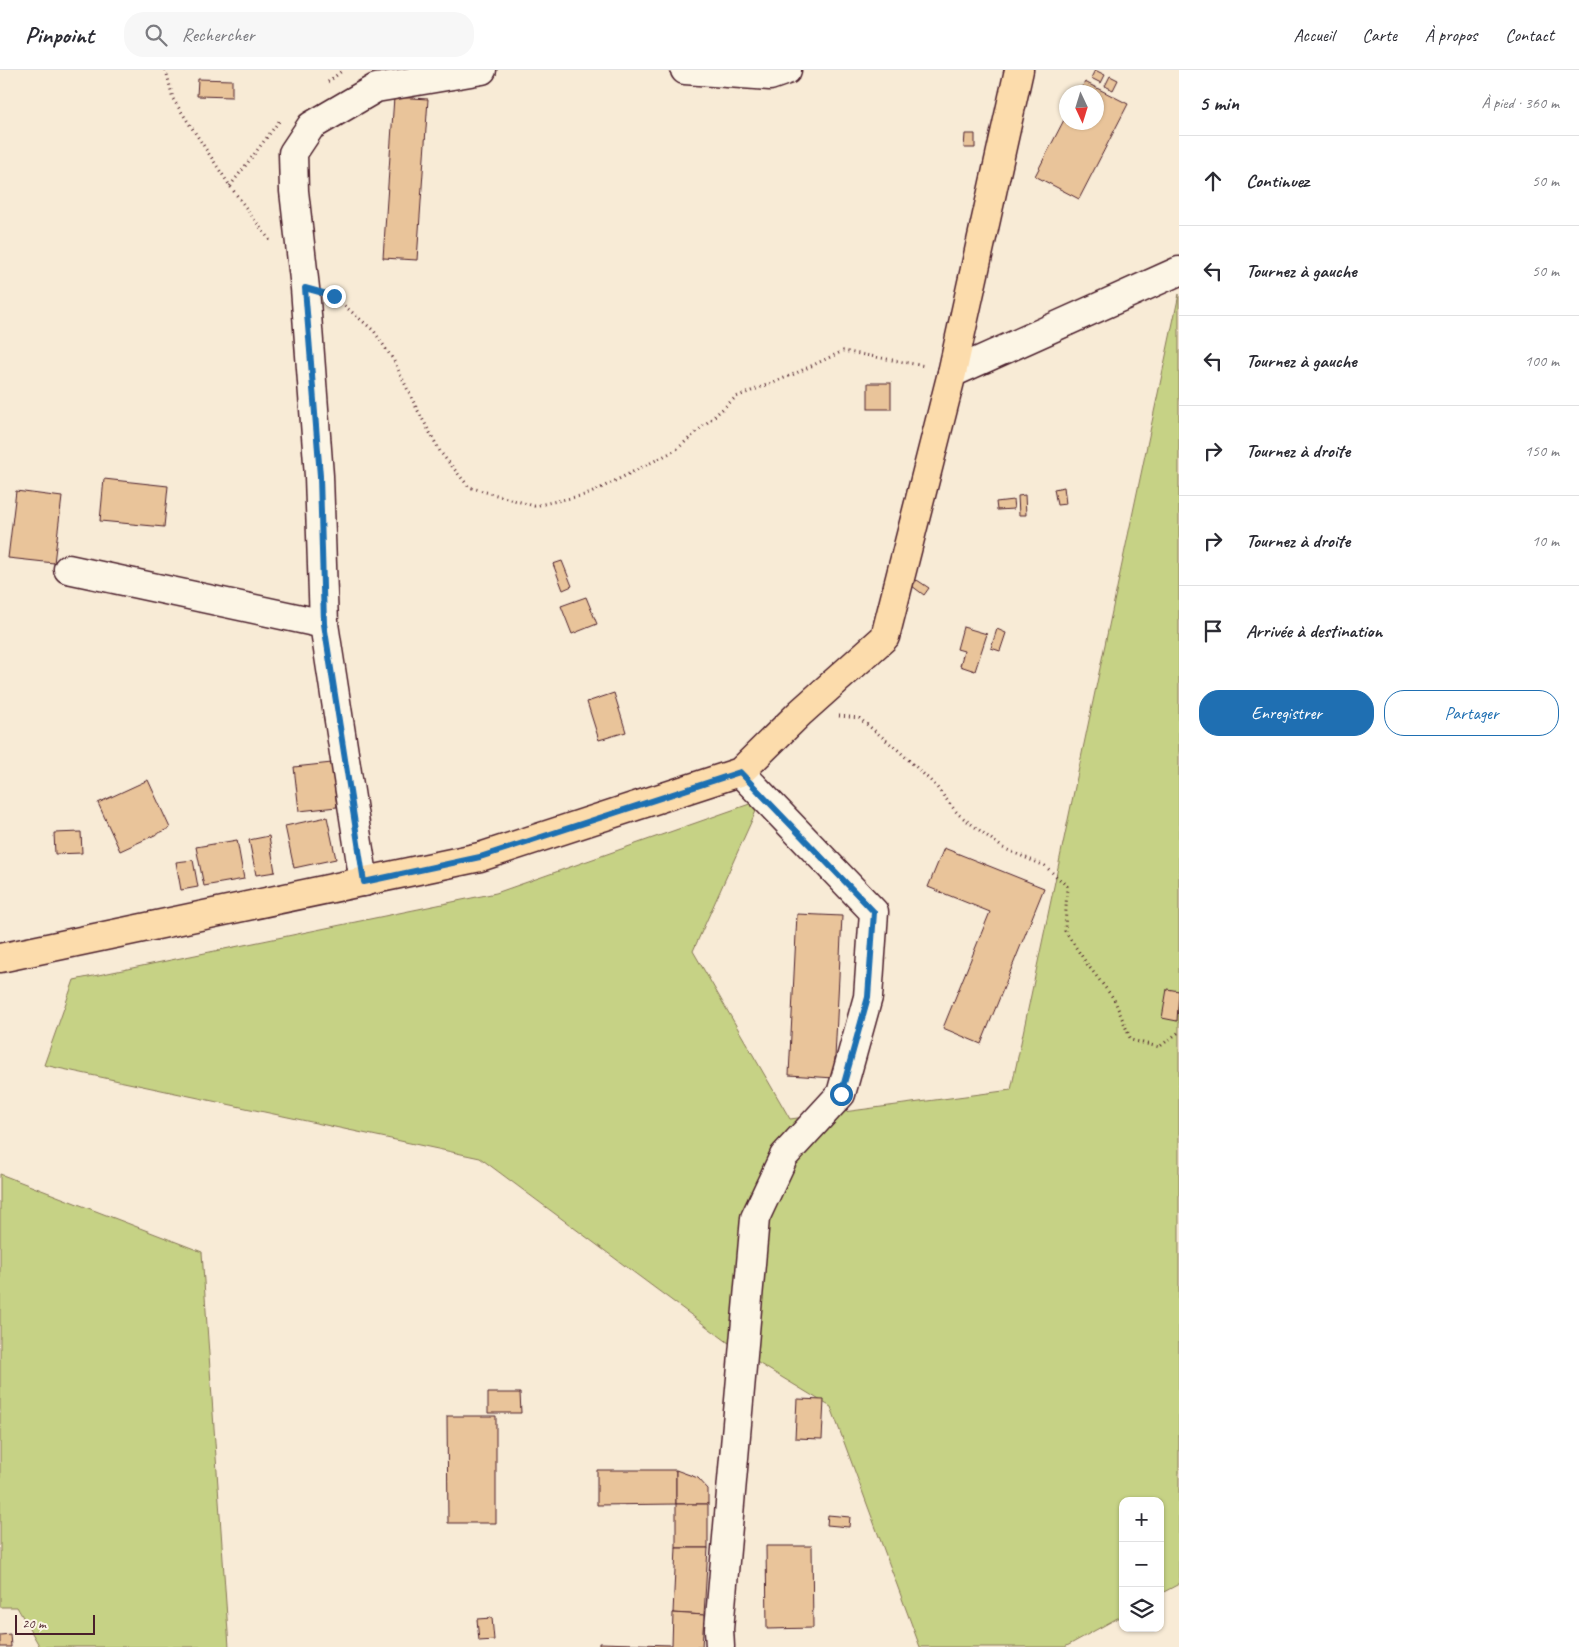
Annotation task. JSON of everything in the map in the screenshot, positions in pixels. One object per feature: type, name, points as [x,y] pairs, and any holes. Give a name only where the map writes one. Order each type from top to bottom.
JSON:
[{"type":"main road","points":[[0,958],[480,857],[740,772],[800,713],[885,637],[952,373],[1019,70]]},
{"type":"street","points":[[364,882],[324,624],[320,476],[305,288],[294,190],[293,153],[311,126],[376,88],[482,70]]},
{"type":"street","points":[[685,70],[770,76],[787,70]]},
{"type":"street","points":[[952,373],[1179,271]]},
{"type":"street","points":[[68,569],[324,624]]},
{"type":"street","points":[[720,1647],[719,1629],[755,1218],[784,1156],[841,1094],[868,997],[874,912],[740,772]]},
{"type":"path","points":[[166,70],[173,99],[230,186],[276,249]]},
{"type":"path","points":[[305,288],[334,296],[374,331],[394,361],[417,409],[442,453],[469,487],[534,506],[590,494],[676,450],[736,397],[792,375],[843,351],[952,373]]},
{"type":"path","points":[[800,713],[859,718],[935,784],[958,814],[1003,848],[1045,866],[1067,886],[1065,931],[1114,999],[1131,1040],[1160,1047],[1179,1032]]},
{"type":"green space","points":[[1179,294],[1179,1584],[1164,1592],[1164,1497],[1119,1497],[1119,1617],[1065,1647],[920,1647],[831,1407],[745,1355],[480,1158],[44,1065],[74,980],[496,893],[761,800],[693,951],[790,1119],[1011,1090]]},
{"type":"green space","points":[[0,1174],[202,1252],[229,1647],[40,1647],[17,1607],[0,1607]]},
{"type":"building","points":[[1095,70],[1105,75],[1101,83],[1091,78]]},
{"type":"building","points":[[1110,76],[1118,80],[1113,90],[1105,86]]},
{"type":"building","points":[[198,79],[232,80],[232,97],[197,96]]},
{"type":"building","points":[[1104,92],[1128,104],[1079,199],[1035,176],[1059,130],[1104,130]]},
{"type":"building","points":[[394,97],[428,99],[417,260],[383,258]]},
{"type":"building","points":[[965,134],[975,134],[975,148],[964,148]]},
{"type":"building","points":[[868,383],[891,383],[891,409],[868,409]]},
{"type":"building","points":[[104,479],[168,486],[164,527],[100,521]]},
{"type":"building","points":[[1064,487],[1066,504],[1057,505],[1054,489]]},
{"type":"building","points":[[16,491],[62,497],[54,563],[8,558]]},
{"type":"building","points":[[1025,495],[1026,515],[1019,515],[1018,496]]},
{"type":"building","points":[[1013,500],[1014,509],[997,510],[996,502]]},
{"type":"building","points":[[562,561],[572,586],[563,590],[553,564]]},
{"type":"building","points":[[917,580],[929,588],[924,595],[912,586]]},
{"type":"building","points":[[586,597],[597,624],[572,634],[561,606]]},
{"type":"building","points":[[963,627],[987,634],[975,671],[960,666],[964,651],[957,649]]},
{"type":"building","points":[[997,629],[1006,633],[1000,651],[991,648]]},
{"type":"building","points":[[614,693],[626,732],[599,740],[587,702]]},
{"type":"building","points":[[332,763],[337,807],[299,811],[294,767]]},
{"type":"building","points":[[148,780],[170,828],[120,851],[98,803]]},
{"type":"building","points":[[327,817],[336,859],[294,868],[285,826]]},
{"type":"building","points":[[81,832],[82,853],[55,854],[54,833]]},
{"type":"building","points":[[269,836],[275,872],[256,875],[249,840]]},
{"type":"building","points":[[237,840],[244,879],[204,886],[196,847]]},
{"type":"building","points":[[944,848],[1044,888],[981,1044],[943,1028],[990,912],[928,887]]},
{"type":"building","points":[[193,860],[198,887],[181,890],[176,862]]},
{"type":"building","points":[[797,914],[842,916],[834,1078],[789,1075]]},
{"type":"building","points":[[1167,989],[1179,991],[1177,1021],[1162,1018]]},
{"type":"building","points":[[488,1393],[520,1393],[521,1413],[488,1413]]},
{"type":"building","points":[[797,1399],[824,1400],[822,1439],[795,1438]]},
{"type":"building","points":[[447,1416],[496,1416],[496,1523],[448,1523]]},
{"type":"building","points":[[597,1470],[676,1470],[676,1504],[597,1505]]},
{"type":"building","points":[[676,1470],[698,1478],[708,1489],[708,1504],[676,1504]]},
{"type":"building","points":[[676,1504],[708,1504],[708,1548],[676,1548]]},
{"type":"building","points":[[828,1515],[850,1517],[849,1527],[827,1525]]},
{"type":"building","points":[[766,1546],[812,1546],[813,1628],[767,1629]]},
{"type":"building","points":[[676,1548],[708,1548],[704,1615],[673,1613]]},
{"type":"building","points":[[673,1613],[704,1615],[702,1647],[599,1647],[599,1643],[672,1645]]},
{"type":"building","points":[[492,1618],[494,1640],[479,1641],[477,1619]]},
{"type":"building","points":[[10,1634],[11,1647],[0,1647],[0,1635]]},
{"type":"route","points":[[334,296],[305,288],[320,476],[324,624],[364,882],[480,857],[740,772],[874,912],[868,997],[841,1094]]}]
